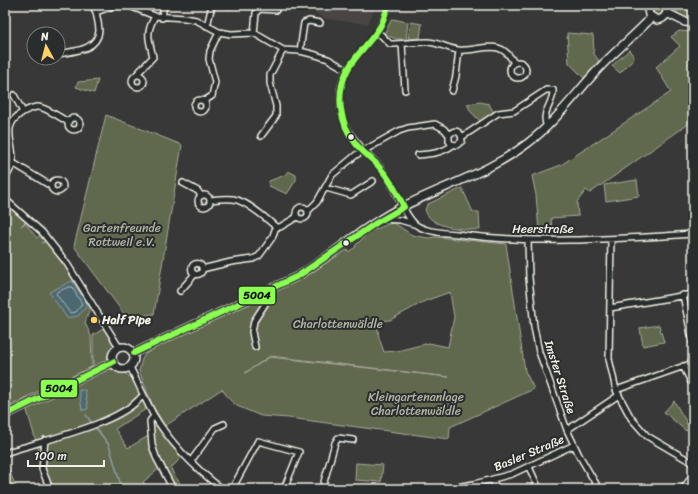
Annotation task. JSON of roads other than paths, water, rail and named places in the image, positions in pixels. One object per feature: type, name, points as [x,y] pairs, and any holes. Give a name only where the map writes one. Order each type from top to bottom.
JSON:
[{"type":"main road","points":[[648,5],[648,12],[651,18],[659,20],[664,18],[667,13],[666,5]]},
{"type":"main road","points":[[667,13],[684,22],[693,23]]},
{"type":"main road","points":[[134,353],[267,292],[298,276],[381,219],[502,160],[528,143],[547,126],[603,64],[651,18]]},
{"type":"main road","points":[[119,347],[128,347],[134,353],[134,361],[130,368],[118,368],[113,362],[112,355],[119,347]]},
{"type":"main road","points":[[5,415],[113,362]]},
{"type":"street","points":[[66,52],[88,47],[94,43],[98,36],[99,30],[96,12],[92,5]]},
{"type":"street","points":[[96,12],[116,5]]},
{"type":"street","points":[[127,5],[162,18],[185,18],[196,20],[219,32],[231,34],[254,33],[283,50],[300,51],[328,59],[347,70]]},
{"type":"street","points":[[162,18],[164,5]]},
{"type":"street","points":[[207,26],[212,5]]},
{"type":"street","points":[[388,5],[382,23],[347,70],[340,93],[340,106],[345,124],[350,134],[364,152],[384,172],[414,224]]},
{"type":"street","points":[[254,33],[256,13],[259,9],[276,10]]},
{"type":"street","points":[[136,75],[154,57],[148,34],[155,16]]},
{"type":"street","points":[[300,51],[304,24],[308,21],[320,23]]},
{"type":"street","points":[[204,101],[212,96],[215,82],[209,59],[210,51],[219,32]]},
{"type":"street","points":[[376,32],[390,44],[427,42],[438,43],[459,50],[493,46],[502,49],[514,63]]},
{"type":"street","points":[[402,44],[405,90]]},
{"type":"street","points":[[261,136],[276,116],[276,106],[270,84],[270,75],[283,50]]},
{"type":"street","points":[[452,91],[456,76],[459,50]]},
{"type":"street","points":[[418,156],[446,150],[453,145],[459,144],[462,141],[462,137],[498,113],[514,111],[546,90],[553,90],[552,99],[546,112],[545,122],[547,126]]},
{"type":"street","points":[[14,95],[23,112]]},
{"type":"street","points":[[5,179],[13,163],[10,128],[11,122],[15,118],[23,112],[38,107],[44,108],[68,122]]},
{"type":"street","points":[[5,118],[11,122]]},
{"type":"street","points":[[297,217],[305,219],[308,216],[308,211],[317,202],[332,175],[356,155],[364,152],[399,131],[408,128],[435,124],[444,129],[449,135],[449,141],[453,145]]},
{"type":"street","points":[[449,135],[453,132],[458,132],[462,137]]},
{"type":"street","points":[[5,153],[12,152]]},
{"type":"street","points":[[13,163],[51,186]]},
{"type":"street","points":[[326,188],[351,195],[373,182]]},
{"type":"street","points":[[183,183],[198,191],[201,196]]},
{"type":"street","points":[[201,196],[198,201],[201,206],[205,208],[209,206],[210,200]]},
{"type":"street","points":[[201,196],[207,196],[210,200]]},
{"type":"street","points":[[210,200],[222,198],[235,199],[260,212],[276,227]]},
{"type":"street","points":[[5,199],[42,232],[66,262],[119,347]]},
{"type":"street","points":[[297,217],[296,211],[299,208],[303,207],[308,211]]},
{"type":"street","points":[[276,227],[280,227],[297,217]]},
{"type":"street","name":"Heerstraße","points":[[381,219],[400,220],[438,232],[469,236],[528,240],[611,239],[693,234]]},
{"type":"street","points":[[180,291],[195,274],[200,274],[202,269],[231,262],[254,259],[259,256],[272,238],[276,227]]},
{"type":"street","points":[[611,239],[609,359],[618,392],[631,418],[647,436],[693,463]]},
{"type":"street","name":"Imster Straße","points":[[528,240],[529,284],[534,327],[539,352],[567,430],[599,489]]},
{"type":"street","points":[[195,274],[192,272],[191,268],[194,264],[200,264],[202,269]]},
{"type":"street","points":[[255,347],[252,332],[254,322],[265,304],[267,292]]},
{"type":"street","points":[[610,308],[693,294]]},
{"type":"street","points":[[683,295],[693,344]]},
{"type":"street","points":[[567,430],[618,392],[693,363]]},
{"type":"street","points":[[683,366],[693,386]]},
{"type":"street","points":[[130,368],[154,416],[168,435],[201,473],[222,489]]},
{"type":"street","points":[[5,453],[110,418],[123,412],[143,395]]},
{"type":"street","points":[[154,416],[150,421],[152,445],[156,457],[172,489]]},
{"type":"street","points":[[190,461],[215,428],[224,424]]},
{"type":"street","points":[[322,489],[335,443],[338,438],[353,440]]},
{"type":"street","points":[[44,440],[42,469],[50,489]]},
{"type":"street","points":[[232,489],[258,441],[299,452],[284,489]]},
{"type":"street","name":"Basler Straße","points":[[444,489],[457,488],[493,480],[529,467],[574,445]]},
{"type":"street","points":[[529,467],[538,489]]},
{"type":"street","points":[[682,489],[693,475]]},
{"type":"street","points":[[493,480],[496,489]]},
{"type":"water","points":[[72,281],[88,305],[78,316],[67,318],[49,292]]},
{"type":"water","points":[[79,390],[85,390],[88,409],[82,410]]},
{"type":"waterway","points":[[86,415],[91,422]]},
{"type":"waterway","points":[[96,428],[109,445],[122,489]]},
{"type":"place","name":"Half Pipe","points":[[94,320]]},
{"type":"park label","name":"Gartenfreunde Rottweil e.V.","points":[[122,235]]},
{"type":"park label","name":"Charlottenwäldle","points":[[338,324]]},
{"type":"park label","name":"Kleingartenanlage Charlottenwäldle","points":[[416,404]]}]
